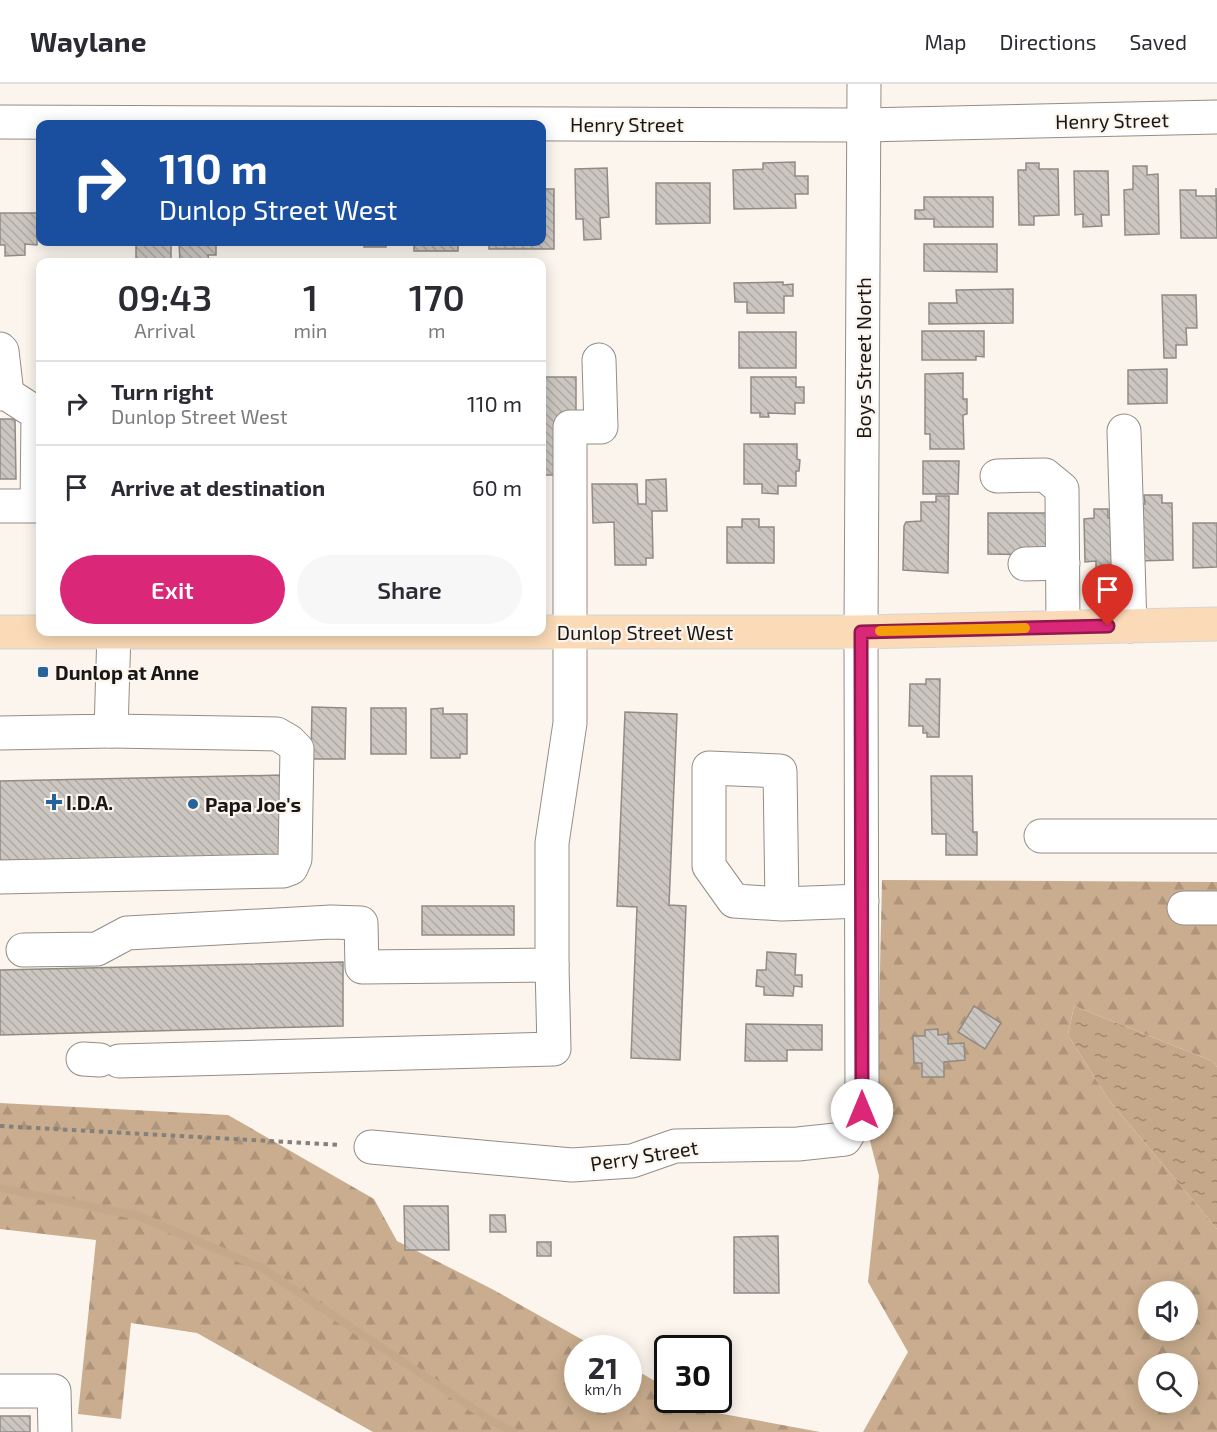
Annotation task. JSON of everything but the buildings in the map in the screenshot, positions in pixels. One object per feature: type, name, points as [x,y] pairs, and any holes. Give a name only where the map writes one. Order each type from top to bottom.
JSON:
[{"type":"main road","name":"Dunlop Street West","points":[[546,632],[861,632],[1217,624]]},
{"type":"main road","name":"Dunlop Street West","points":[[0,632],[36,632]]},
{"type":"street","name":"Boys Street North","points":[[845,1139],[862,1110],[861,632],[864,84]]},
{"type":"street","name":"Henry Street","points":[[546,124],[864,125],[1217,117]]},
{"type":"street","name":"Henry Street","points":[[0,122],[36,122]]},
{"type":"street","points":[[0,349],[2,351],[3,394],[36,411]]},
{"type":"street","points":[[101,1060],[554,1049],[552,843],[570,723],[570,428],[601,427],[599,360]]},
{"type":"street","points":[[1124,431],[1130,626]]},
{"type":"street","points":[[997,476],[1045,475],[1062,489],[1063,627]]},
{"type":"street","points":[[0,506],[36,508]]},
{"type":"street","points":[[1025,564],[1063,563]]},
{"type":"street","points":[[111,731],[114,636]]},
{"type":"street","points":[[0,733],[111,731],[277,734],[289,741],[297,750],[295,859],[291,868],[283,872],[0,877]]},
{"type":"street","points":[[1041,836],[1217,836]]},
{"type":"street","points":[[782,904],[862,901]]},
{"type":"street","points":[[1184,908],[1217,908]]},
{"type":"street","points":[[23,950],[97,949],[127,933],[332,922],[361,923],[362,967],[552,965]]},
{"type":"street","name":"Perry Street","points":[[371,1147],[572,1165],[632,1161],[675,1146],[798,1144],[845,1139]]},
{"type":"street","points":[[0,1391],[54,1391],[55,1432]]},
{"type":"path","points":[[0,1126],[371,1147]]},
{"type":"green space","points":[[882,880],[1217,882],[1217,1067],[1212,1061],[1074,1006],[1068,1035],[1109,1100],[1217,1229],[1217,1432],[863,1432],[908,1352],[868,1282],[879,1176],[859,1098],[879,1012]]},
{"type":"green space","points":[[0,1103],[228,1115],[374,1199],[397,1241],[492,1289],[574,1335],[564,1335],[564,1413],[642,1413],[642,1374],[654,1380],[654,1413],[718,1413],[820,1432],[373,1432],[197,1333],[131,1323],[121,1419],[78,1414],[96,1240],[0,1229]]},
{"type":"water","points":[[1074,1006],[1212,1061],[1217,1067],[1217,1229],[1109,1100],[1068,1035]]},
{"type":"waterway","points":[[0,1188],[138,1216],[262,1268],[492,1421],[514,1432]]},
{"type":"slow traffic","points":[[880,631],[1025,628]]},
{"type":"place","name":"Dunlop at Anne","points":[[43,672]]},
{"type":"place","name":"I.D.A.","points":[[54,802]]},
{"type":"place","name":"Papa Joe's","points":[[193,804]]},
{"type":"route","points":[[862,1110],[861,632],[1108,626]]}]
